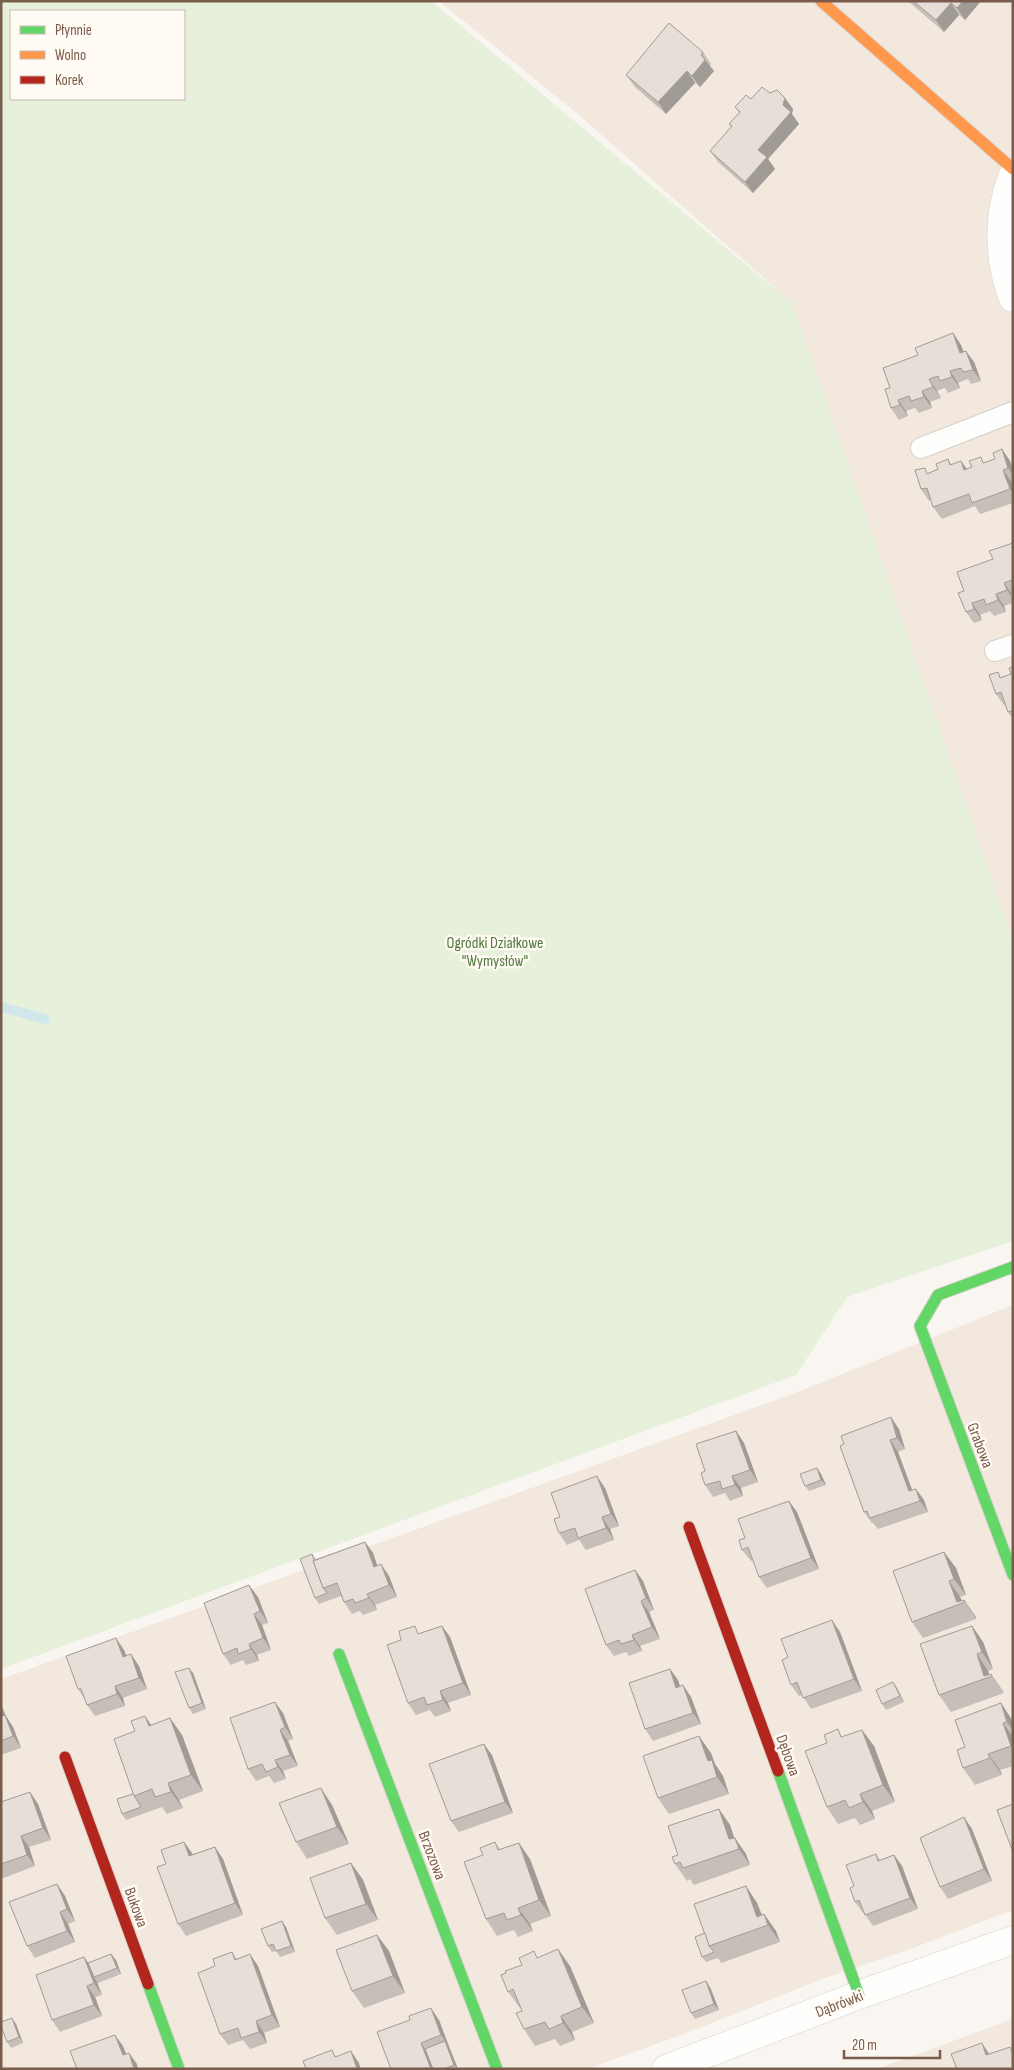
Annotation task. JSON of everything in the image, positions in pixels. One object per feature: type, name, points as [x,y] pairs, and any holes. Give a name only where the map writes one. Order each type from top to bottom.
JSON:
[{"type":"street","points":[[821,1],[1013,169]]},
{"type":"street","points":[[1013,175],[1003,204],[1000,248],[1008,286],[1013,298]]},
{"type":"street","name":"Grabowa","points":[[1013,1267],[938,1295],[920,1326],[1013,1575]]},
{"type":"street","name":"Dębowa","points":[[688,1527],[859,1995]]},
{"type":"street","name":"Brzozowa","points":[[340,1654],[497,2069]]},
{"type":"street","name":"Bukowa","points":[[65,1757],[179,2069]]},
{"type":"street","name":"Dąbrówki","points":[[666,2069],[859,1995],[1013,1940]]},
{"type":"lane","points":[[921,448],[1013,412]]},
{"type":"shaded area","points":[[439,1],[1013,1],[1013,941],[792,303],[579,115]]},
{"type":"shaded area","points":[[1013,1305],[1013,1910],[913,1948],[825,1978],[681,2035],[587,2069],[1,2069],[1,1679],[795,1393]]},
{"type":"shaded area","points":[[1013,2019],[1013,2069],[877,2069]]},
{"type":"green space","name":"Ogródki Działkowe \"Wymysłów\"","points":[[1,1],[431,1],[792,303],[1013,941],[1013,1241],[847,1297],[796,1375],[1,1669]]},
{"type":"building","points":[[913,1],[963,1],[957,8],[951,3],[936,20]]},
{"type":"building","points":[[669,23],[703,52],[701,55],[705,60],[692,76],[687,71],[658,102],[626,75]]},
{"type":"building","points":[[762,87],[770,93],[777,90],[785,98],[783,105],[791,112],[758,150],[767,157],[745,182],[710,151],[732,126],[729,124],[740,112],[735,107],[746,95],[751,99]]},
{"type":"building","points":[[953,333],[960,353],[966,351],[973,370],[963,372],[961,368],[950,371],[952,377],[940,381],[938,376],[929,379],[933,387],[922,391],[924,397],[911,401],[909,396],[898,400],[900,405],[891,408],[885,389],[890,388],[883,368],[918,355],[915,348]]},
{"type":"building","points":[[1002,449],[1008,468],[1003,470],[1010,489],[972,503],[969,494],[933,507],[927,488],[921,489],[915,470],[925,468],[927,474],[938,469],[936,464],[948,459],[950,465],[961,461],[964,470],[972,467],[969,461],[981,457],[983,463],[995,459],[993,453]]},
{"type":"building","points":[[1013,543],[1013,581],[1004,583],[1007,590],[996,594],[998,600],[986,605],[984,599],[972,603],[974,609],[966,612],[958,593],[964,591],[957,572],[993,559],[989,551]]},
{"type":"building","points":[[1013,667],[1013,710],[1008,712],[1001,692],[996,694],[989,675],[998,672],[1000,678],[1011,674],[1009,668]]},
{"type":"building","points":[[891,1417],[897,1438],[890,1440],[909,1491],[916,1489],[920,1501],[870,1518],[867,1511],[864,1512],[840,1446],[844,1444],[841,1436]]},
{"type":"building","points":[[736,1431],[750,1470],[732,1476],[735,1485],[722,1489],[720,1481],[705,1485],[701,1473],[705,1471],[696,1444]]},
{"type":"building","points":[[817,1468],[821,1480],[805,1486],[800,1474]]},
{"type":"building","points":[[597,1476],[611,1514],[602,1517],[606,1528],[578,1538],[575,1528],[559,1533],[554,1519],[560,1517],[551,1493]]},
{"type":"building","points":[[789,1501],[811,1558],[759,1577],[748,1547],[742,1550],[739,1540],[745,1538],[738,1519]]},
{"type":"building","points":[[365,1542],[374,1567],[381,1564],[389,1585],[367,1594],[369,1598],[355,1603],[353,1599],[344,1602],[337,1583],[323,1588],[313,1561]]},
{"type":"building","points":[[944,1552],[954,1579],[949,1581],[957,1602],[964,1600],[965,1602],[912,1622],[893,1571]]},
{"type":"building","points":[[312,1554],[323,1588],[327,1593],[315,1598],[300,1559]]},
{"type":"building","points":[[635,1570],[646,1598],[641,1601],[652,1627],[632,1635],[634,1640],[621,1644],[619,1640],[606,1645],[585,1589]]},
{"type":"building","points":[[249,1585],[260,1611],[254,1614],[263,1638],[249,1644],[251,1649],[238,1654],[237,1648],[223,1654],[204,1603]]},
{"type":"building","points":[[832,1620],[854,1679],[803,1698],[797,1682],[791,1685],[782,1660],[788,1657],[781,1639]]},
{"type":"building","points":[[415,1626],[418,1634],[442,1626],[463,1683],[440,1691],[443,1700],[427,1705],[424,1697],[408,1703],[387,1645],[401,1640],[399,1631]]},
{"type":"building","points":[[972,1626],[982,1652],[977,1654],[984,1676],[991,1674],[992,1676],[939,1695],[920,1644]]},
{"type":"building","points":[[116,1638],[123,1657],[131,1654],[139,1678],[115,1686],[117,1694],[87,1705],[81,1689],[78,1689],[66,1656]]},
{"type":"building","points":[[189,1668],[202,1703],[189,1708],[175,1672]]},
{"type":"building","points":[[670,1669],[676,1688],[683,1685],[693,1713],[645,1729],[629,1683]]},
{"type":"building","points":[[893,1682],[900,1696],[882,1704],[876,1690]]},
{"type":"building","points":[[275,1702],[285,1727],[280,1730],[290,1755],[275,1760],[278,1767],[266,1772],[262,1764],[248,1769],[230,1718]]},
{"type":"building","points":[[1001,1703],[1007,1722],[1003,1723],[1011,1746],[988,1754],[990,1758],[963,1768],[957,1750],[965,1747],[955,1720]]},
{"type":"building","points":[[1,1715],[5,1715],[13,1736],[1,1741]]},
{"type":"building","points":[[145,1716],[149,1726],[170,1718],[191,1775],[168,1783],[171,1792],[155,1797],[152,1789],[134,1796],[114,1739],[135,1731],[131,1721]]},
{"type":"building","points":[[838,1729],[841,1737],[862,1730],[883,1785],[860,1794],[863,1802],[849,1808],[845,1800],[827,1807],[805,1751],[827,1743],[824,1735]]},
{"type":"building","points":[[699,1736],[708,1761],[712,1760],[717,1777],[658,1798],[643,1756]]},
{"type":"building","points":[[484,1744],[505,1802],[451,1821],[429,1764]]},
{"type":"building","points":[[321,1788],[337,1827],[296,1842],[279,1803]]},
{"type":"building","points":[[30,1792],[43,1828],[21,1836],[27,1855],[1,1864],[1,1802]]},
{"type":"building","points":[[133,1794],[141,1807],[122,1814],[117,1799]]},
{"type":"building","points":[[1013,1804],[1013,1852],[997,1810]]},
{"type":"building","points":[[719,1809],[729,1839],[735,1838],[739,1849],[683,1868],[680,1862],[675,1864],[672,1857],[678,1855],[668,1826]]},
{"type":"building","points":[[964,1817],[984,1869],[940,1887],[920,1838]]},
{"type":"building","points":[[184,1842],[189,1856],[215,1847],[235,1903],[178,1924],[157,1867],[166,1864],[161,1850]]},
{"type":"building","points":[[495,1842],[498,1850],[519,1843],[539,1900],[518,1908],[521,1915],[507,1920],[504,1913],[486,1919],[464,1862],[483,1855],[480,1848]]},
{"type":"building","points":[[876,1854],[878,1861],[894,1855],[910,1898],[865,1915],[859,1900],[855,1902],[850,1888],[854,1886],[846,1865]]},
{"type":"building","points":[[351,1863],[366,1904],[325,1918],[310,1878]]},
{"type":"building","points":[[57,1884],[67,1909],[60,1912],[67,1931],[27,1946],[9,1902]]},
{"type":"building","points":[[746,1886],[757,1917],[764,1914],[768,1925],[709,1946],[694,1904]]},
{"type":"building","points":[[282,1921],[291,1946],[276,1951],[273,1944],[268,1946],[261,1929]]},
{"type":"building","points":[[705,1933],[709,1946],[714,1952],[702,1957],[695,1937]]},
{"type":"building","points":[[377,1935],[393,1976],[352,1991],[336,1950]]},
{"type":"building","points":[[558,1949],[582,2007],[561,2016],[563,2023],[549,2029],[545,2022],[524,2029],[516,2013],[522,2011],[513,1989],[508,1992],[501,1975],[506,1973],[505,1971],[522,1965],[519,1958],[534,1951],[537,1958]]},
{"type":"building","points":[[232,1952],[235,1960],[250,1954],[272,2015],[256,2021],[259,2032],[241,2038],[238,2028],[220,2034],[198,1973],[215,1966],[213,1959]]},
{"type":"building","points":[[111,1954],[117,1968],[94,1977],[88,1963]]},
{"type":"building","points":[[84,1957],[94,1983],[87,1986],[94,2005],[52,2020],[36,1975]]},
{"type":"building","points":[[706,1981],[714,2004],[691,2013],[682,1990]]},
{"type":"building","points":[[431,2008],[441,2035],[421,2043],[431,2069],[391,2069],[377,2032],[410,2020],[409,2016]]},
{"type":"building","points":[[12,2018],[19,2037],[7,2042],[1,2022]]},
{"type":"building","points":[[115,2035],[123,2055],[129,2053],[134,2069],[77,2069],[70,2051]]},
{"type":"building","points":[[445,2041],[454,2065],[444,2069],[433,2069],[425,2049]]},
{"type":"building","points":[[982,2043],[986,2055],[1010,2047],[1013,2054],[1013,2069],[957,2069],[951,2054]]},
{"type":"building","points":[[332,2050],[335,2057],[351,2051],[357,2069],[306,2069],[303,2061]]},
{"type":"waterway","points":[[1,1007],[45,1019]]},
{"type":"traffic: fast","points":[[1013,1267],[938,1295],[920,1326],[1013,1575]]},
{"type":"traffic: fast","points":[[339,1654],[497,2069]]},
{"type":"traffic: fast","points":[[778,1771],[859,1995]]},
{"type":"traffic: fast","points":[[148,1984],[179,2069]]},
{"type":"traffic: slow","points":[[821,1],[1013,169]]},
{"type":"traffic: jam","points":[[689,1527],[778,1771]]},
{"type":"traffic: jam","points":[[65,1757],[148,1984]]}]
